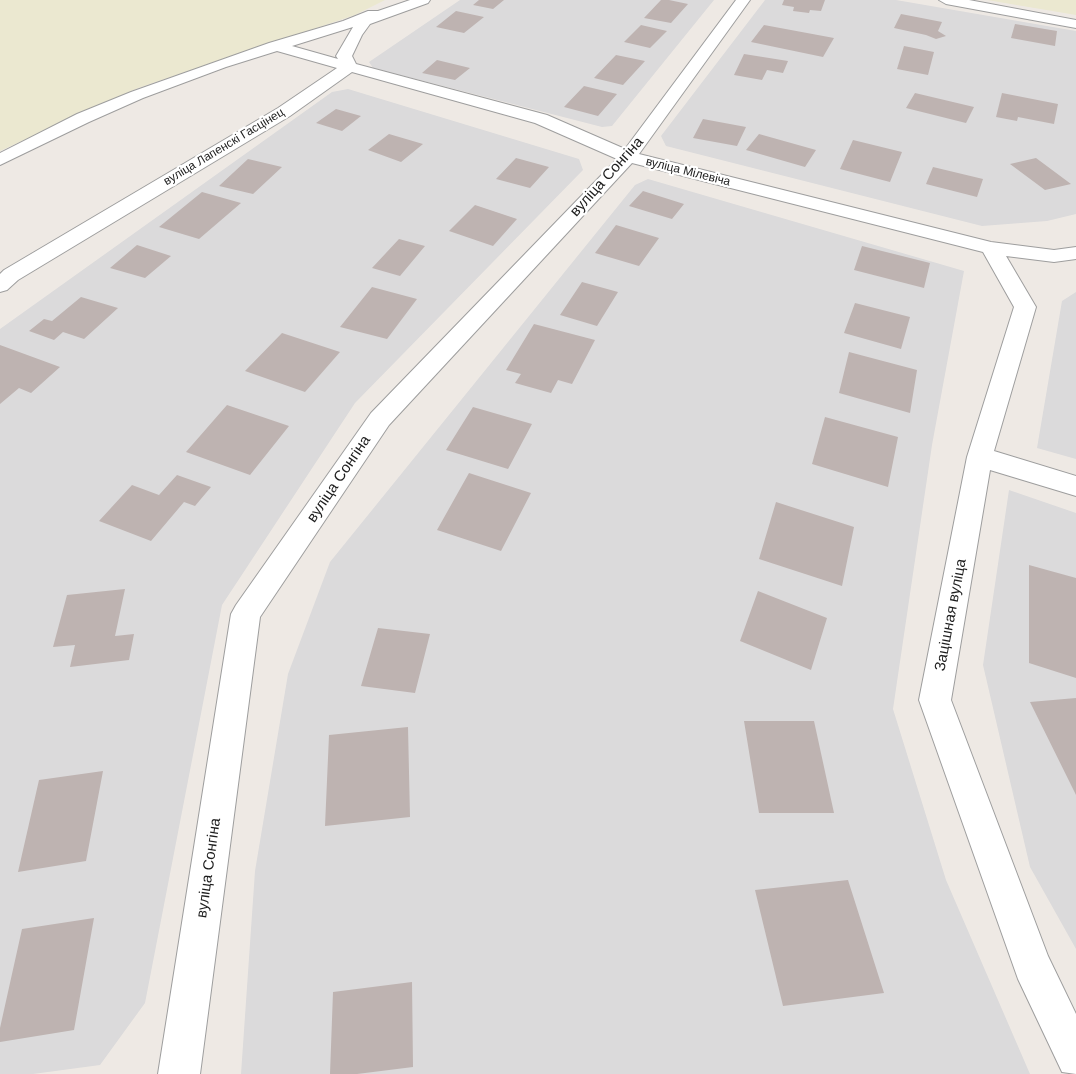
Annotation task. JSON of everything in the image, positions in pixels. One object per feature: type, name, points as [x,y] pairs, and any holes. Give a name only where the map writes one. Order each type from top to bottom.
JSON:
[{"type":"street","points":[[0,160],[83,118],[137,94],[274,46],[348,24],[385,9],[401,0]]},
{"type":"street","points":[[350,66],[344,56],[355,34],[365,21],[423,0]]},
{"type":"street","name":"вуліца Сонгіна","points":[[179,1074],[246,614],[380,419],[628,157],[743,0]]},
{"type":"street","points":[[946,0],[1076,24]]},
{"type":"street","name":"вуліца Мілевіча","points":[[274,46],[541,118],[628,157],[991,248]]},
{"type":"street","name":"вуліца Лапенскі Гасцінец","points":[[0,285],[11,275],[284,112],[350,66]]},
{"type":"street","points":[[991,248],[1054,256],[1076,253]]},
{"type":"street","name":"Зацішная вуліца","points":[[991,248],[1024,307],[980,457],[935,700],[1032,965],[1076,1058]]},
{"type":"street","points":[[980,457],[1076,486]]},
{"type":"shaded area","points":[[0,0],[385,0],[355,15],[138,88],[0,151]]},
{"type":"shaded area","points":[[460,0],[714,0],[612,126],[602,127],[373,68],[369,62]]},
{"type":"shaded area","points":[[765,0],[896,0],[1076,31],[1076,214],[1047,221],[982,226],[666,146],[661,136]]},
{"type":"shaded area","points":[[987,0],[1076,0],[1076,15]]},
{"type":"shaded area","points":[[348,89],[579,159],[583,170],[355,403],[222,605],[145,1003],[100,1065],[33,1074],[0,1074],[0,329],[332,92]]},
{"type":"shaded area","points":[[648,179],[964,271],[932,445],[893,709],[946,880],[1030,1074],[241,1074],[255,871],[288,674],[330,562],[635,185]]},
{"type":"shaded area","points":[[1076,292],[1076,459],[1037,448],[1062,301]]},
{"type":"shaded area","points":[[1009,490],[1076,513],[1076,949],[1030,867],[983,665]]},
{"type":"building","points":[[479,0],[504,0],[493,9],[473,5]]},
{"type":"building","points":[[661,0],[688,4],[671,23],[644,18]]},
{"type":"building","points":[[784,0],[825,0],[821,11],[810,10],[809,13],[793,11],[794,7],[782,5]]},
{"type":"building","points":[[456,11],[484,17],[464,33],[436,27]]},
{"type":"building","points":[[901,14],[942,22],[938,31],[946,36],[936,39],[894,28]]},
{"type":"building","points":[[1015,24],[1057,31],[1055,46],[1011,38]]},
{"type":"building","points":[[641,25],[667,31],[650,48],[624,42]]},
{"type":"building","points":[[764,25],[834,38],[823,57],[751,42]]},
{"type":"building","points":[[904,46],[934,52],[928,75],[897,69]]},
{"type":"building","points":[[744,54],[788,61],[783,73],[767,70],[762,80],[734,75]]},
{"type":"building","points":[[616,55],[645,61],[623,85],[594,78]]},
{"type":"building","points":[[437,60],[470,68],[455,80],[422,73]]},
{"type":"building","points":[[584,86],[617,94],[598,116],[564,107]]},
{"type":"building","points":[[915,93],[974,107],[966,123],[906,108]]},
{"type":"building","points":[[1002,93],[1058,104],[1054,124],[1018,117],[1017,121],[996,117]]},
{"type":"building","points":[[336,109],[361,116],[342,131],[316,123]]},
{"type":"building","points":[[703,119],[746,127],[737,146],[693,138]]},
{"type":"building","points":[[389,134],[423,144],[401,162],[368,150]]},
{"type":"building","points":[[759,134],[816,150],[805,167],[746,150]]},
{"type":"building","points":[[853,140],[902,152],[890,182],[840,169]]},
{"type":"building","points":[[516,158],[549,167],[530,188],[496,179]]},
{"type":"building","points":[[1036,158],[1071,184],[1045,190],[1010,164]]},
{"type":"building","points":[[248,159],[282,167],[253,194],[219,186]]},
{"type":"building","points":[[933,167],[983,179],[977,197],[926,184]]},
{"type":"building","points":[[643,191],[684,204],[672,219],[629,206]]},
{"type":"building","points":[[202,192],[241,203],[199,239],[159,227]]},
{"type":"building","points":[[475,205],[517,219],[493,246],[449,231]]},
{"type":"building","points":[[616,225],[659,238],[639,266],[595,253]]},
{"type":"building","points":[[399,239],[425,246],[400,276],[372,268]]},
{"type":"building","points":[[137,245],[171,256],[145,278],[110,268]]},
{"type":"building","points":[[862,246],[930,263],[924,288],[854,270]]},
{"type":"building","points":[[582,282],[618,292],[597,326],[560,315]]},
{"type":"building","points":[[372,287],[417,299],[387,339],[340,327]]},
{"type":"building","points":[[81,297],[118,308],[84,339],[63,332],[54,340],[29,331],[44,319],[52,321]]},
{"type":"building","points":[[855,303],[910,317],[901,349],[844,333]]},
{"type":"building","points":[[534,324],[595,340],[572,384],[558,380],[551,393],[515,383],[521,374],[506,370]]},
{"type":"building","points":[[282,333],[340,352],[305,392],[245,371]]},
{"type":"building","points":[[0,345],[60,367],[31,393],[19,388],[0,404]]},
{"type":"building","points":[[849,352],[917,370],[910,413],[839,393]]},
{"type":"building","points":[[227,405],[289,426],[250,475],[186,452]]},
{"type":"building","points":[[473,407],[532,424],[508,469],[446,450]]},
{"type":"building","points":[[825,417],[898,437],[888,487],[812,464]]},
{"type":"building","points":[[469,473],[531,493],[501,551],[437,530]]},
{"type":"building","points":[[177,475],[211,487],[195,506],[184,502],[151,541],[99,521],[132,485],[159,495]]},
{"type":"building","points":[[776,502],[854,527],[842,586],[759,559]]},
{"type":"building","points":[[1029,565],[1076,578],[1076,678],[1029,663]]},
{"type":"building","points":[[125,589],[115,636],[134,634],[129,660],[70,667],[75,645],[53,647],[67,595]]},
{"type":"building","points":[[758,591],[827,618],[811,670],[740,641]]},
{"type":"building","points":[[378,628],[430,634],[415,693],[361,686]]},
{"type":"building","points":[[1076,698],[1076,795],[1030,702]]},
{"type":"building","points":[[744,721],[814,721],[834,813],[759,813]]},
{"type":"building","points":[[408,727],[410,817],[325,826],[329,735]]},
{"type":"building","points":[[103,771],[86,861],[18,872],[39,780]]},
{"type":"building","points":[[848,880],[884,993],[783,1006],[755,890]]},
{"type":"building","points":[[94,918],[74,1030],[0,1042],[0,1028],[22,929]]},
{"type":"building","points":[[412,982],[413,1067],[357,1074],[330,1074],[333,992]]}]
